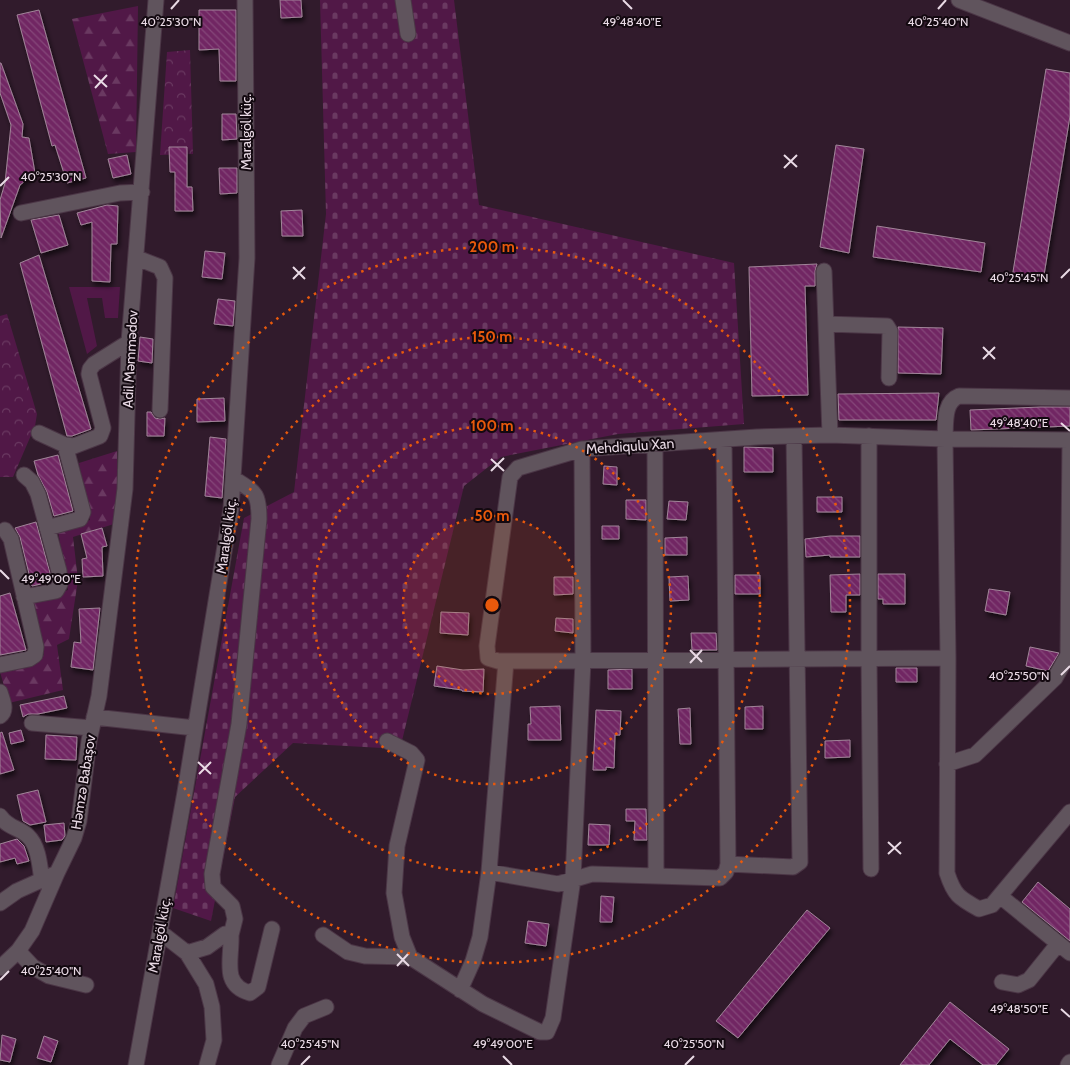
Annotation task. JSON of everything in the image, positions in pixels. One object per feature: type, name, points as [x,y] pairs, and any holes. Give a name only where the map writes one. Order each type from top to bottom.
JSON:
[{"type":"street","name":"Adil Məmmədov","points":[[93,723],[99,696],[125,489],[130,342],[156,0]]},
{"type":"street","name":"Maralgöl küç.","points":[[136,1065],[231,509],[247,258],[245,0]]},
{"type":"street","points":[[403,0],[408,34]]},
{"type":"street","points":[[959,0],[1070,43]]},
{"type":"street","points":[[21,213],[120,193],[142,192]]},
{"type":"street","points":[[137,258],[160,268],[165,278],[160,410]]},
{"type":"street","points":[[824,271],[830,435]]},
{"type":"street","points":[[826,324],[887,326],[890,331],[889,378]]},
{"type":"street","points":[[40,433],[65,445],[74,446],[100,436],[103,433],[89,374],[90,369],[94,364],[130,342]]},
{"type":"street","points":[[1070,398],[959,396],[952,398],[948,405],[945,439],[948,658],[947,873],[952,889],[964,901],[979,909],[996,901],[1070,812]]},
{"type":"street","name":"Mehdiqulu Xan","points":[[948,658],[498,661],[488,658],[486,646],[510,477],[518,468],[582,449],[655,444],[830,435],[945,439],[1070,440]]},
{"type":"street","points":[[728,864],[793,867],[800,862],[794,436]]},
{"type":"street","points":[[868,436],[871,869]]},
{"type":"street","points":[[489,872],[558,884],[592,874],[720,878],[726,872],[728,864],[724,440]]},
{"type":"street","points":[[947,764],[975,755],[1055,678],[1069,656],[1070,440]]},
{"type":"street","points":[[655,444],[656,876]]},
{"type":"street","points":[[47,528],[80,519],[83,512],[65,445]]},
{"type":"street","points":[[322,935],[348,952],[365,956],[410,958],[483,1004],[540,1032],[548,1032],[554,1018],[573,880],[584,660],[582,449]]},
{"type":"street","points":[[24,475],[32,482],[38,494],[59,571],[60,584],[56,591],[24,597]]},
{"type":"street","points":[[233,478],[253,492],[259,500],[259,519],[239,724],[212,874],[213,887],[232,906],[235,919],[231,936],[230,977],[241,991],[250,993],[258,987],[272,929]]},
{"type":"street","points":[[0,665],[29,659],[35,655],[36,648],[11,539],[5,530]]},
{"type":"street","points":[[460,990],[473,961],[480,937],[489,872],[506,661]]},
{"type":"street","points":[[0,692],[5,709],[0,716]]},
{"type":"street","points":[[32,723],[93,723],[195,728]]},
{"type":"street","name":"Həmzə Babaşov","points":[[0,968],[18,951],[32,931],[74,838],[93,723]]},
{"type":"street","points":[[387,741],[411,753],[417,760],[397,846],[394,893],[402,937],[410,958]]},
{"type":"street","points":[[0,816],[6,824],[29,836],[36,849],[42,881]]},
{"type":"street","points":[[0,903],[17,891],[57,874]]},
{"type":"street","points":[[996,901],[1064,948],[1029,980],[1018,985],[1002,982]]},
{"type":"street","points":[[160,932],[187,953],[206,984],[212,1007],[214,1040],[207,1065]]},
{"type":"street","points":[[187,953],[207,947],[225,934],[231,936]]},
{"type":"street","points":[[18,951],[33,967],[49,976],[86,985]]},
{"type":"street","points":[[279,1065],[295,1028],[304,1016],[326,1007]]},
{"type":"green space","points":[[320,0],[454,0],[479,205],[734,263],[744,424],[618,434],[501,457],[464,486],[400,749],[293,743],[235,797],[211,921],[173,908],[244,518],[294,492],[326,214]]},
{"type":"green space","points":[[138,6],[136,152],[108,154],[72,19]]},
{"type":"green space","points":[[190,50],[193,154],[160,155],[167,52]]},
{"type":"green space","points":[[69,287],[120,287],[118,318],[105,318],[102,298],[87,298],[97,346],[87,354]]},
{"type":"green space","points":[[7,314],[37,414],[35,426],[13,477],[0,477],[0,316]]},
{"type":"green space","points":[[117,451],[117,523],[73,537],[78,580],[69,639],[57,645],[63,690],[9,703],[0,672],[26,665],[44,655],[33,601],[68,590],[58,531],[90,520],[79,463]]},
{"type":"building","points":[[280,0],[301,0],[302,17],[281,18]]},
{"type":"building","points":[[39,10],[86,178],[67,183],[55,145],[52,146],[17,15]]},
{"type":"building","points":[[199,10],[236,10],[236,81],[220,81],[219,49],[199,50]]},
{"type":"building","points":[[0,63],[23,124],[22,137],[29,138],[35,173],[20,185],[1,238],[0,200],[5,183],[11,125],[0,93]]},
{"type":"building","points":[[1046,69],[1070,73],[1070,116],[1043,281],[1012,278]]},
{"type":"building","points":[[222,114],[236,114],[237,139],[222,140]]},
{"type":"building","points":[[836,145],[864,149],[849,253],[820,247]]},
{"type":"building","points":[[169,147],[187,147],[187,187],[192,187],[193,211],[175,211],[175,172],[170,172]]},
{"type":"building","points":[[127,155],[131,174],[113,178],[108,159]]},
{"type":"building","points":[[219,168],[237,168],[237,193],[220,194]]},
{"type":"building","points":[[107,205],[118,206],[117,244],[111,244],[110,282],[92,281],[92,222],[81,225],[77,213]]},
{"type":"building","points":[[302,210],[303,236],[282,236],[281,211]]},
{"type":"building","points":[[59,215],[68,245],[41,253],[31,220]]},
{"type":"building","points":[[877,226],[985,243],[981,272],[873,257]]},
{"type":"building","points":[[205,251],[225,253],[222,279],[202,277]]},
{"type":"building","points":[[39,255],[91,429],[72,436],[67,436],[20,263]]},
{"type":"building","points":[[817,264],[815,286],[805,286],[808,395],[752,396],[749,267]]},
{"type":"building","points":[[218,299],[235,301],[233,326],[214,324]]},
{"type":"building","points":[[898,327],[943,328],[941,374],[898,373]]},
{"type":"building","points":[[140,337],[153,339],[152,363],[138,361]]},
{"type":"building","points":[[939,393],[936,420],[839,420],[838,394]]},
{"type":"building","points":[[224,398],[225,421],[197,422],[197,399]]},
{"type":"building","points":[[1070,407],[1070,426],[971,430],[970,410]]},
{"type":"building","points":[[147,412],[151,412],[155,418],[165,418],[164,436],[147,436]]},
{"type":"building","points":[[210,437],[226,439],[222,498],[205,496]]},
{"type":"building","points":[[744,447],[773,448],[773,472],[744,472]]},
{"type":"building","points":[[58,455],[73,511],[54,516],[47,492],[38,475],[34,461]]},
{"type":"building","points":[[604,466],[617,467],[617,485],[603,484]]},
{"type":"building","points":[[817,497],[842,497],[842,512],[817,512]]},
{"type":"building","points":[[626,500],[646,500],[646,520],[626,519]]},
{"type":"building","points":[[669,501],[688,502],[686,520],[667,519]]},
{"type":"building","points":[[36,522],[50,573],[50,582],[32,586],[20,537],[15,528]]},
{"type":"building","points":[[602,526],[619,526],[619,539],[602,539]]},
{"type":"building","points":[[102,528],[107,546],[102,547],[103,576],[83,577],[82,559],[87,558],[81,534]]},
{"type":"building","points":[[830,536],[860,536],[860,557],[830,557],[830,555],[806,557],[805,539]]},
{"type":"building","points":[[687,537],[687,555],[665,555],[665,538]]},
{"type":"building","points":[[860,574],[860,595],[846,595],[846,612],[831,612],[830,575]]},
{"type":"building","points":[[878,574],[905,574],[905,604],[883,604],[883,599],[878,599]]},
{"type":"building","points":[[735,575],[760,575],[760,594],[735,594]]},
{"type":"building","points":[[688,576],[689,600],[670,601],[669,577]]},
{"type":"building","points":[[554,577],[573,577],[573,594],[554,595]]},
{"type":"building","points":[[989,589],[1010,592],[1006,615],[985,611]]},
{"type":"building","points":[[10,593],[26,650],[0,655],[0,596]]},
{"type":"building","points":[[100,608],[93,670],[71,667],[74,642],[81,643],[79,609]]},
{"type":"building","points":[[441,612],[469,613],[468,635],[440,633]]},
{"type":"building","points":[[556,618],[573,619],[573,633],[555,631]]},
{"type":"building","points":[[691,633],[716,633],[717,650],[692,650]]},
{"type":"building","points":[[1030,647],[1059,653],[1048,671],[1026,666]]},
{"type":"building","points":[[437,666],[463,670],[484,669],[483,692],[462,691],[434,686]]},
{"type":"building","points":[[896,668],[917,668],[917,682],[896,682]]},
{"type":"building","points":[[632,669],[632,689],[608,689],[608,670]]},
{"type":"building","points":[[64,696],[67,708],[38,714],[28,714],[23,717],[20,705]]},
{"type":"building","points":[[560,706],[561,740],[528,740],[528,724],[531,724],[530,707]]},
{"type":"building","points":[[763,706],[763,729],[745,729],[745,707]]},
{"type":"building","points":[[690,708],[691,744],[680,744],[678,709]]},
{"type":"building","points":[[596,710],[621,711],[620,735],[615,735],[614,768],[606,767],[606,770],[593,770]]},
{"type":"building","points":[[21,730],[24,741],[11,744],[9,733]]},
{"type":"building","points":[[2,732],[14,770],[0,774],[0,733]]},
{"type":"building","points":[[46,735],[77,737],[76,760],[45,759]]},
{"type":"building","points":[[850,740],[850,757],[825,758],[825,741]]},
{"type":"building","points":[[38,790],[46,822],[30,825],[23,821],[17,795]]},
{"type":"building","points":[[626,809],[646,809],[647,840],[634,840],[635,821],[626,821]]},
{"type":"building","points":[[64,823],[65,836],[62,840],[46,842],[44,825]]},
{"type":"building","points":[[589,824],[610,825],[609,845],[588,845]]},
{"type":"building","points":[[17,839],[24,846],[29,861],[17,864],[15,858],[0,862],[0,844]]},
{"type":"building","points":[[1038,882],[1070,909],[1070,941],[1022,902]]},
{"type":"building","points":[[601,896],[614,897],[612,922],[600,922]]},
{"type":"building","points":[[807,910],[830,928],[738,1038],[716,1021]]},
{"type":"building","points":[[528,921],[549,924],[546,946],[525,943]]},
{"type":"building","points":[[950,1002],[1009,1049],[996,1065],[983,1065],[950,1039],[929,1065],[900,1065]]},
{"type":"building","points":[[2,1035],[16,1039],[10,1062],[0,1060]]},
{"type":"building","points":[[44,1036],[58,1041],[51,1062],[37,1058]]}]
